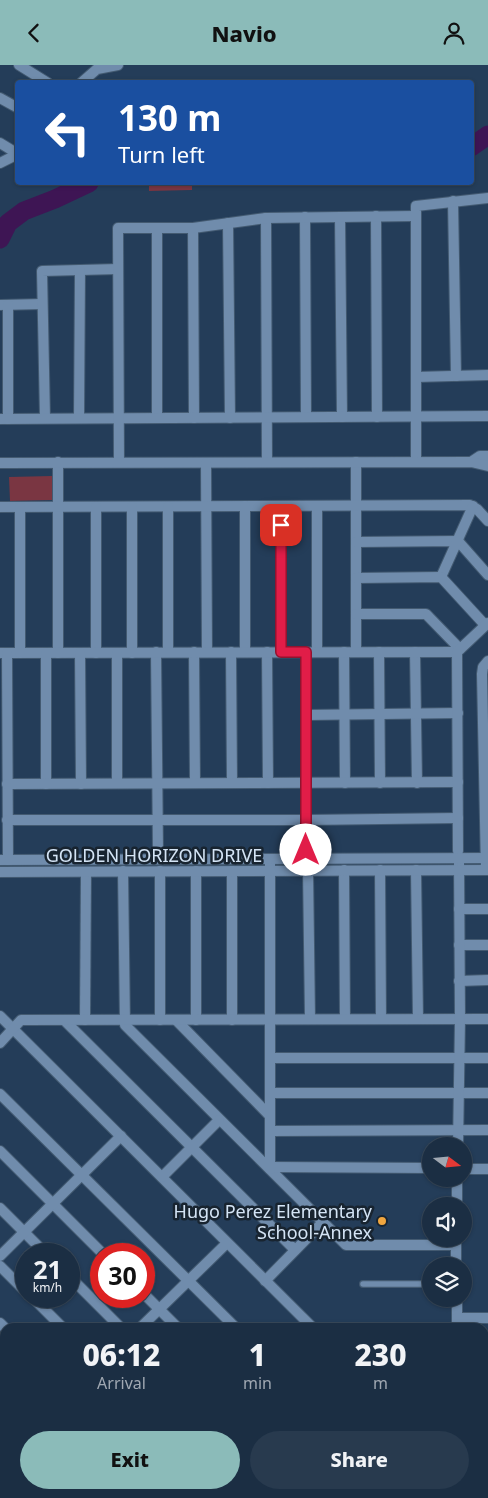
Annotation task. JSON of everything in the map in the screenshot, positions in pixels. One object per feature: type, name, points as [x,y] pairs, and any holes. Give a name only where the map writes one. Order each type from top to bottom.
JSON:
[{"type":"street","points":[[20,65],[43,80]]},
{"type":"street","points":[[84,80],[94,67],[118,65]]},
{"type":"street","points":[[0,98],[15,106]]},
{"type":"street","points":[[0,143],[15,152]]},
{"type":"street","points":[[0,163],[15,156]]},
{"type":"street","points":[[416,462],[416,206],[488,198]]},
{"type":"street","points":[[453,201],[456,376]]},
{"type":"street","points":[[376,216],[377,417]]},
{"type":"street","points":[[119,462],[118,227],[193,228],[266,218],[416,216]]},
{"type":"street","points":[[305,217],[306,417]]},
{"type":"street","points":[[340,217],[342,417]]},
{"type":"street","points":[[266,218],[267,462]]},
{"type":"street","points":[[228,223],[230,418]]},
{"type":"street","points":[[157,228],[158,418]]},
{"type":"street","points":[[193,228],[194,418]]},
{"type":"street","points":[[45,418],[42,271],[118,269]]},
{"type":"street","points":[[79,418],[80,270]]},
{"type":"street","points":[[42,304],[4,305],[4,419],[488,416]]},
{"type":"street","points":[[416,377],[488,375]]},
{"type":"street","points":[[471,462],[480,456],[488,456]]},
{"type":"street","points":[[58,462],[58,653]]},
{"type":"street","points":[[356,462],[356,652]]},
{"type":"street","points":[[0,463],[471,462],[488,466]]},
{"type":"street","points":[[206,463],[207,652]]},
{"type":"street","points":[[245,506],[245,652]]},
{"type":"street","points":[[281,506],[281,652]]},
{"type":"street","points":[[306,850],[306,715],[311,652],[317,506]]},
{"type":"street","points":[[0,507],[473,507],[488,521]]},
{"type":"street","points":[[20,507],[20,653]]},
{"type":"street","points":[[96,507],[96,653]]},
{"type":"street","points":[[132,507],[132,653]]},
{"type":"street","points":[[168,507],[168,652]]},
{"type":"street","points":[[441,577],[473,507]]},
{"type":"street","points":[[356,542],[458,541],[488,575]]},
{"type":"street","points":[[4,860],[7,784],[3,653],[415,652],[459,650],[486,624],[441,577],[356,578]]},
{"type":"street","points":[[356,614],[426,614],[459,650],[458,855],[460,1019],[458,1137]]},
{"type":"street","points":[[156,652],[158,852]]},
{"type":"street","points":[[194,652],[195,783]]},
{"type":"street","points":[[231,652],[232,783]]},
{"type":"street","points":[[267,652],[268,783]]},
{"type":"street","points":[[344,652],[345,783]]},
{"type":"street","points":[[379,652],[380,783]]},
{"type":"street","points":[[415,652],[417,783]]},
{"type":"street","points":[[46,653],[46,784]]},
{"type":"street","points":[[80,653],[81,784]]},
{"type":"street","points":[[117,653],[118,783]]},
{"type":"street","points":[[487,870],[486,738],[482,674],[488,661]]},
{"type":"street","points":[[306,715],[458,713]]},
{"type":"street","points":[[7,784],[458,783]]},
{"type":"street","points":[[7,820],[306,820],[458,817]]},
{"type":"street","name":"GOLDEN HORIZON DRIVE","points":[[4,860],[270,859],[458,855],[487,858]]},
{"type":"street","points":[[270,859],[270,1168]]},
{"type":"street","points":[[308,870],[310,1019]]},
{"type":"street","points":[[344,870],[345,1019]]},
{"type":"street","points":[[380,870],[381,1019]]},
{"type":"street","points":[[416,870],[418,1019]]},
{"type":"street","name":"GOLDEN HORIZON DRIVE","points":[[0,872],[487,870]]},
{"type":"street","points":[[123,871],[124,1025],[346,1245],[422,1243]]},
{"type":"street","points":[[160,871],[160,1020]]},
{"type":"street","points":[[196,871],[196,1020]]},
{"type":"street","points":[[232,871],[232,1019]]},
{"type":"street","points":[[85,1020],[86,872]]},
{"type":"street","points":[[459,909],[488,909]]},
{"type":"street","points":[[459,945],[488,945]]},
{"type":"street","points":[[459,981],[488,981]]},
{"type":"street","points":[[0,1016],[308,1323]]},
{"type":"street","points":[[0,1043],[21,1020],[488,1019]]},
{"type":"street","points":[[176,1020],[270,1116]]},
{"type":"street","points":[[65,1021],[295,1250]]},
{"type":"street","points":[[270,1058],[488,1058]]},
{"type":"street","points":[[270,1093],[488,1093]]},
{"type":"street","points":[[0,1094],[231,1323]]},
{"type":"street","points":[[162,1177],[219,1120]]},
{"type":"street","points":[[270,1131],[488,1130]]},
{"type":"street","points":[[0,1256],[121,1136]]},
{"type":"street","points":[[0,1151],[92,1243]]},
{"type":"street","points":[[270,1168],[422,1169]]},
{"type":"street","points":[[472,1169],[488,1169]]},
{"type":"street","points":[[0,1208],[35,1243]]},
{"type":"street","points":[[265,1281],[323,1222]]},
{"type":"street","points":[[145,1323],[227,1243]]},
{"type":"street","points":[[0,1266],[15,1281]]},
{"type":"street","points":[[80,1288],[116,1323]]},
{"type":"street","points":[[155,1306],[173,1323]]},
{"type":"street","points":[[457,1307],[457,1323],[488,1318]]},
{"type":"street","points":[[43,1308],[58,1323]]},
{"type":"lane","points":[[363,1284],[422,1284]]},
{"type":"shaded area","points":[[149,185],[192,185],[192,190],[149,191]]},
{"type":"shaded area","points":[[52,476],[52,500],[10,501],[9,477]]},
{"type":"waterway","points":[[474,145],[488,135]]},
{"type":"waterway","points":[[0,239],[8,223],[24,211],[85,185]]},
{"type":"place","name":"Hugo Perez Elementary School-Annex","points":[[382,1221]]},
{"type":"route","points":[[281,525],[281,652],[306,652],[306,850]]}]
